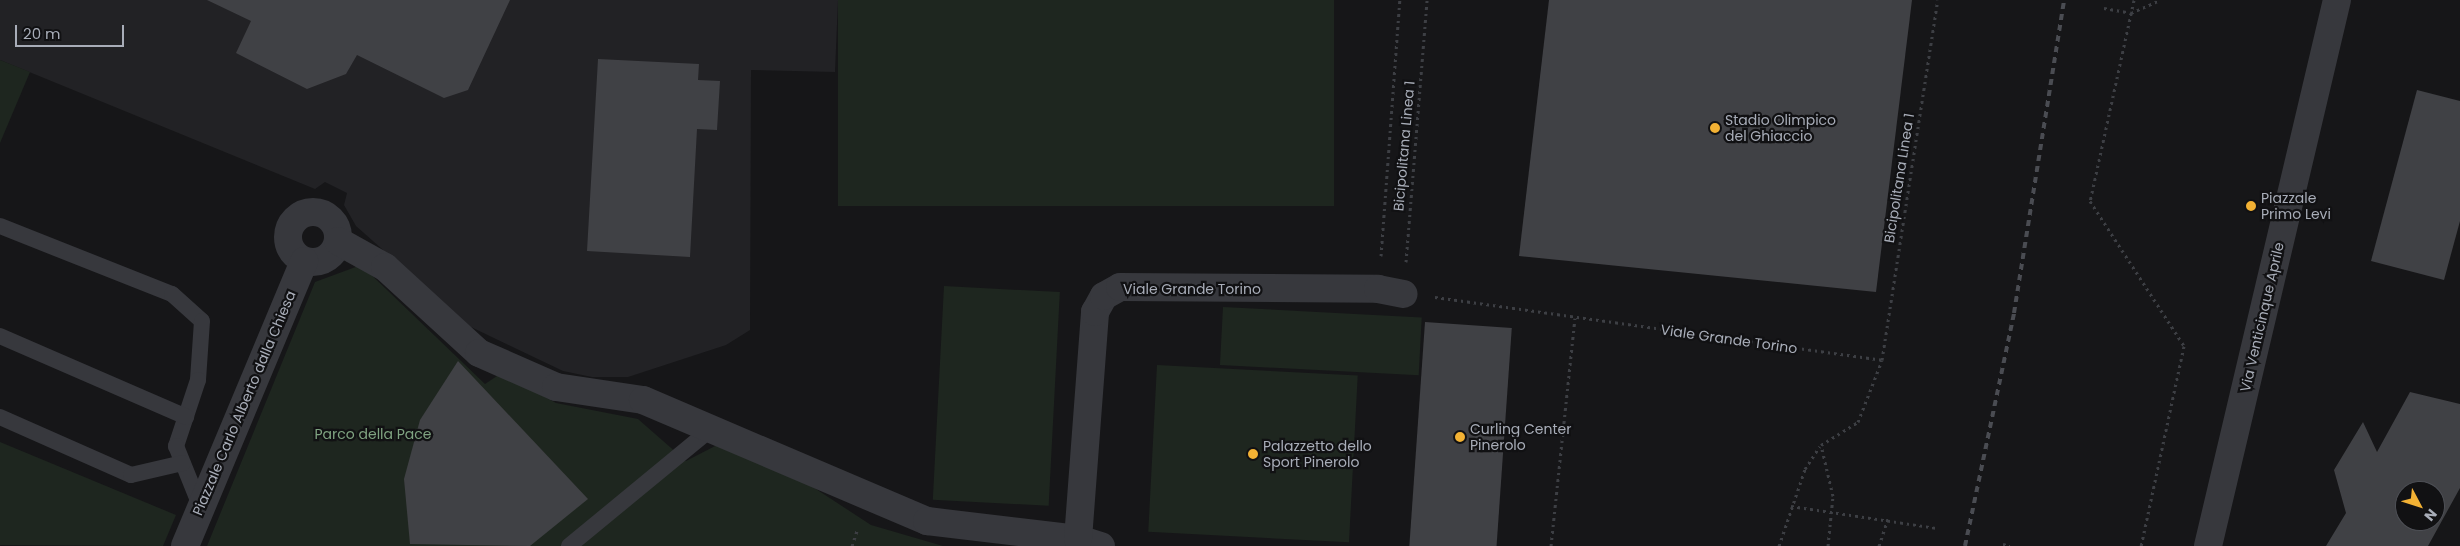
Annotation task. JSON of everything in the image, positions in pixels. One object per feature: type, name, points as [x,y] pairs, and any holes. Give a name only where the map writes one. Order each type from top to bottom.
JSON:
[{"type":"street","name":"Via Venticinque Aprile","points":[[2208,546],[2336,0]]},
{"type":"street","points":[[301,214],[325,214],[336,225],[338,241],[326,259],[304,260],[288,242],[290,226],[301,214]]},
{"type":"street","points":[[338,241],[384,267],[479,353],[556,387],[642,400],[926,521],[1090,542]]},
{"type":"street","name":"Piazzale Carlo Alberto dalla Chiesa","points":[[185,546],[304,260]]},
{"type":"street","name":"Viale Grande Torino","points":[[1090,542],[1095,312],[1104,296],[1120,287],[1391,292]]},
{"type":"lane","points":[[0,226],[172,294],[202,321],[198,380],[176,446],[201,508]]},
{"type":"lane","points":[[0,336],[186,417]]},
{"type":"lane","points":[[0,417],[131,475],[183,463]]},
{"type":"lane","points":[[569,546],[711,428]]},
{"type":"path","points":[[1391,292],[1400,0]]},
{"type":"path","name":"Bicipolitana Linea 1","points":[[1391,292],[1427,0]]},
{"type":"path","name":"Bicipolitana Linea 1","points":[[1821,445],[1858,422],[1882,360],[1938,0]]},
{"type":"path","points":[[2134,0],[2090,201],[2184,346],[2141,546]]},
{"type":"path","points":[[2104,8],[2131,13],[2160,0]]},
{"type":"path","name":"Viale Grande Torino","points":[[1391,292],[1529,307],[1575,318],[1882,360]]},
{"type":"path","points":[[1551,546],[1575,318]]},
{"type":"path","points":[[1778,546],[1805,469],[1821,445]]},
{"type":"path","points":[[1821,445],[1833,496],[1828,546]]},
{"type":"path","points":[[1791,506],[1888,518],[1937,528]]},
{"type":"path","points":[[1880,546],[1888,518]]},
{"type":"path","points":[[2003,544],[2010,546]]},
{"type":"shaded area","points":[[0,0],[838,0],[835,72],[751,70],[750,330],[726,345],[628,377],[592,377],[563,371],[469,326],[356,226],[344,205],[347,193],[325,182],[315,189],[0,60]]},
{"type":"green space","points":[[838,0],[1334,0],[1334,206],[838,206]]},
{"type":"green space","points":[[0,60],[30,72],[0,143]]},
{"type":"green space","name":"Parco della Pace","points":[[361,265],[485,384],[497,376],[507,376],[556,403],[638,419],[686,461],[719,444],[796,476],[871,525],[943,546],[207,546],[315,282]]},
{"type":"green space","points":[[944,286],[1060,292],[1049,506],[933,500]]},
{"type":"green space","points":[[1223,307],[1422,317],[1419,375],[1220,365]]},
{"type":"green space","name":"Palazzetto dello Sport Pinerolo","points":[[1157,365],[1358,376],[1349,542],[1148,532]]},
{"type":"green space","points":[[0,442],[176,515],[163,546],[0,545]]},
{"type":"building","points":[[207,0],[510,0],[468,90],[444,98],[357,55],[346,74],[307,89],[236,53],[251,21]]},
{"type":"building","name":"Stadio Olimpico del Ghiaccio","points":[[1549,0],[1912,0],[1876,292],[1519,256]]},
{"type":"building","points":[[598,59],[699,64],[698,80],[720,81],[717,130],[697,129],[690,257],[587,251]]},
{"type":"building","points":[[2417,90],[2460,101],[2460,221],[2444,280],[2371,261]]},
{"type":"building","name":"Curling Center Pinerolo","points":[[1425,322],[1512,328],[1497,546],[1409,546]]},
{"type":"building","points":[[458,361],[588,499],[530,546],[410,544],[404,479],[420,420]]},
{"type":"building","points":[[2410,392],[2460,404],[2460,488],[2445,515],[2445,481],[2395,481],[2395,531],[2436,531],[2428,546],[2326,546],[2346,513],[2334,470],[2363,422],[2377,452]]},
{"type":"railway","points":[[1965,546],[2014,313],[2064,0]]},
{"type":"place","name":"Stadio Olimpico del Ghiaccio","points":[[1715,128]]},
{"type":"place","name":"Piazzale Primo Levi","points":[[2251,206]]},
{"type":"place","name":"Curling Center Pinerolo","points":[[1460,437]]},
{"type":"place","name":"Palazzetto dello Sport Pinerolo","points":[[1253,454]]}]
